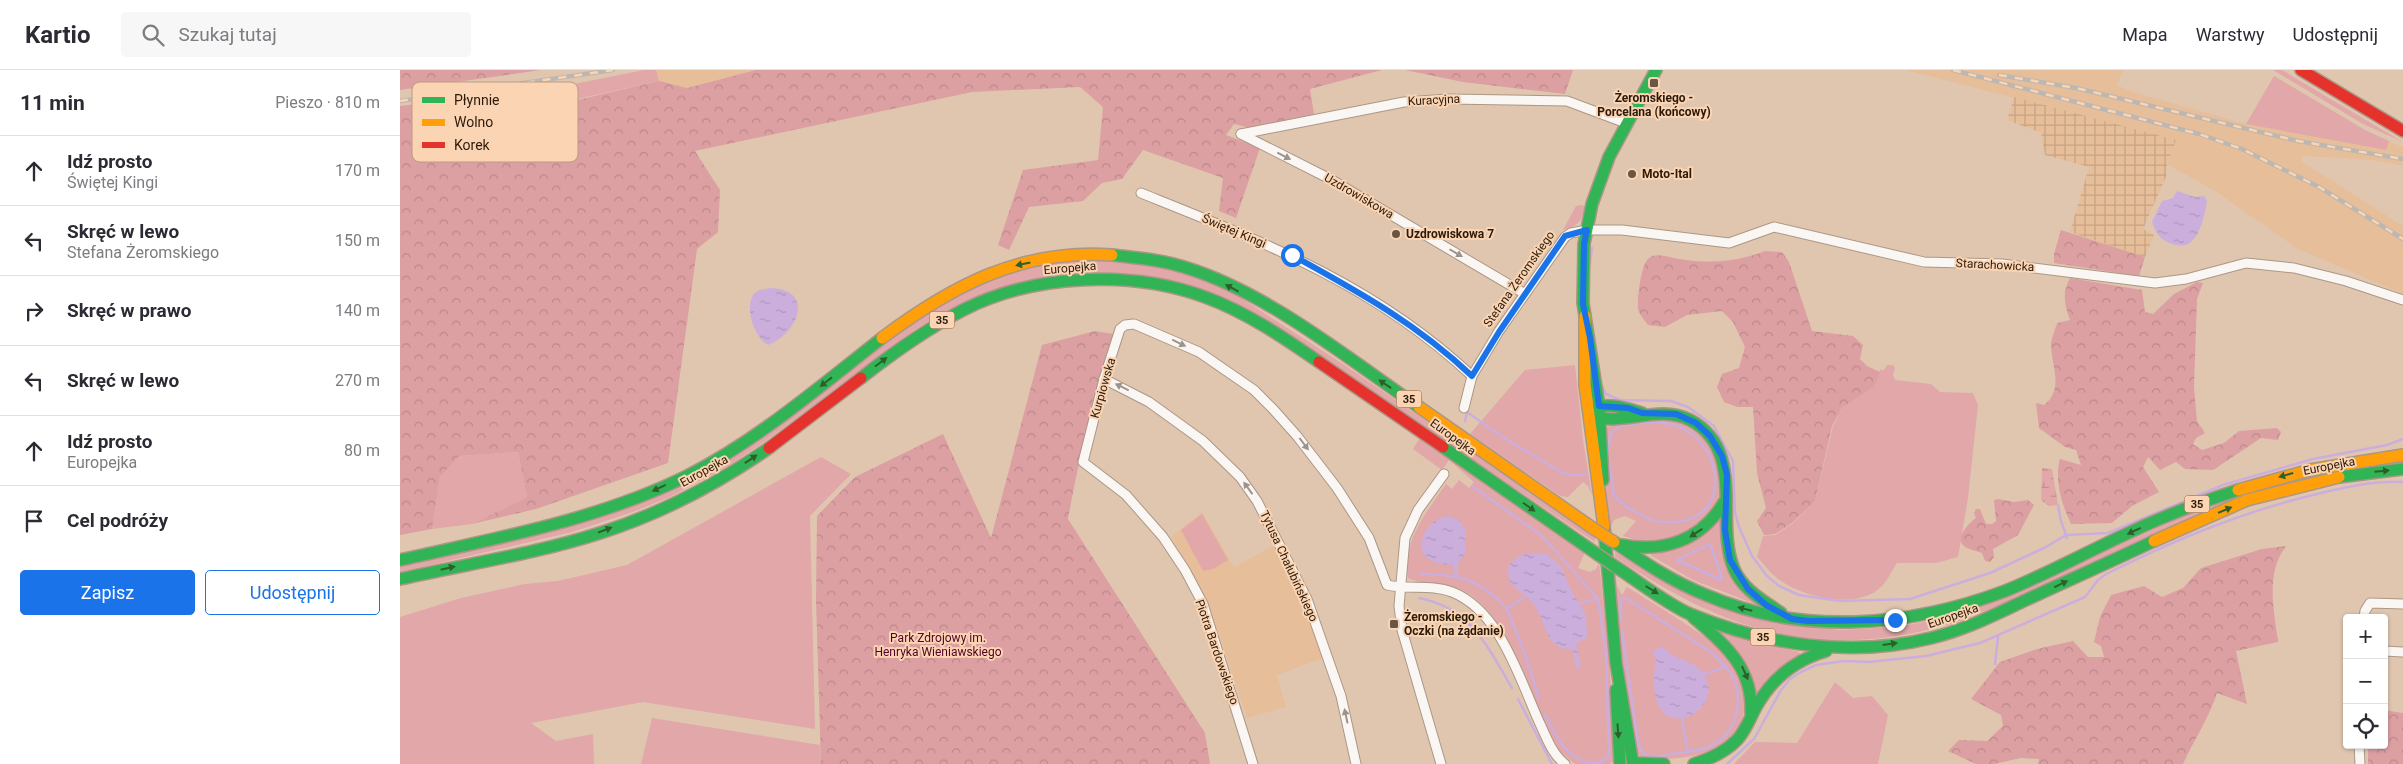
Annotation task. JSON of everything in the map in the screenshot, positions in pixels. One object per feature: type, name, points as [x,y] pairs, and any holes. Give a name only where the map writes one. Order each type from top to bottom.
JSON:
[{"type":"main road","points":[[1601,503],[1603,462],[1599,406],[1583,292],[1587,230],[1596,189],[1608,157],[1656,70]]},
{"type":"main road","points":[[2301,70],[2403,131]]},
{"type":"main road","name":"Europejka","points":[[400,560],[587,515],[637,498],[688,475],[737,446],[794,407],[927,305],[972,280],[1005,268],[1050,258],[1081,255],[1114,255],[1163,262],[1196,271],[1227,285],[1319,339],[1594,529],[1670,578],[1704,595],[1740,608],[1792,619],[1836,622],[1887,620],[1943,610],[2004,591],[2158,520],[2246,486],[2308,469],[2360,459],[2403,455]]},
{"type":"main road","name":"Europejka","points":[[400,579],[588,537],[693,494],[723,479],[765,450],[927,328],[982,301],[1019,288],[1054,281],[1102,278],[1145,281],[1183,290],[1209,298],[1245,315],[1411,423],[1616,568],[1688,613],[1766,638],[1814,646],[1841,648],[1931,638],[2018,606],[2165,536],[2247,500],[2333,478],[2403,469]]},
{"type":"main road","points":[[1585,316],[1583,342],[1589,414],[1601,503],[1616,665],[1620,764]]},
{"type":"main road","points":[[1589,414],[1592,409],[1599,406],[1628,408],[1642,413]]},
{"type":"main road","points":[[1589,414],[1593,418],[1600,419],[1642,413],[1676,414],[1696,423],[1703,429],[1722,456],[1727,475],[1725,541],[1734,570],[1757,598],[1792,619]]},
{"type":"main road","points":[[1614,542],[1626,546],[1644,548],[1676,544],[1695,534],[1711,521],[1726,496]]},
{"type":"main road","points":[[1688,613],[1726,646],[1743,669],[1752,697],[1750,719]]},
{"type":"main road","points":[[1694,764],[1712,758],[1728,748],[1742,735],[1768,689],[1789,666],[1816,653],[1841,648]]},
{"type":"main road","points":[[1616,665],[1627,714],[1632,764],[1664,764]]},
{"type":"street","name":"Kuracyjna","points":[[1241,134],[1404,102],[1449,99],[1567,101],[1626,123]]},
{"type":"street","name":"Uzdrowiskowa","points":[[1241,134],[1332,180],[1526,294]]},
{"type":"street","name":"Świętej Kingi","points":[[1141,193],[1292,255],[1359,292],[1423,333],[1472,376]]},
{"type":"street","name":"Starachowicka","points":[[1587,230],[1639,230],[1729,243],[1774,227],[1924,262],[2002,264],[2155,283],[2186,279],[2246,263],[2294,268],[2346,281],[2403,300]]},
{"type":"street","name":"Stefana Żeromskiego","points":[[1464,408],[1472,376],[1499,332],[1565,236],[1587,230]]},
{"type":"street","name":"Kurpiowska","points":[[1083,462],[1104,379],[1120,330],[1125,325],[1134,324],[1199,352],[1254,390],[1273,408],[1337,488],[1369,538],[1387,585],[1400,586]]},
{"type":"street","name":"Tytusa Chałubińskiego","points":[[1104,379],[1149,402],[1203,441],[1240,477],[1257,501],[1307,599],[1342,696],[1356,764]]},
{"type":"street","name":"Piotra Bardowskiego","points":[[1083,462],[1126,495],[1163,537],[1185,570],[1202,604],[1254,764]]},
{"type":"street","points":[[1441,764],[1402,630],[1400,586],[1403,550],[1411,522],[1444,474]]},
{"type":"street","points":[[1400,586],[1450,592],[1482,611],[1495,629],[1510,657],[1550,745],[1565,764]]},
{"type":"street","points":[[2365,614],[2367,606],[2374,602],[2403,604]]},
{"type":"street","points":[[2388,651],[2403,652]]},
{"type":"street","points":[[2359,749],[2360,764]]},
{"type":"shaded area","points":[[656,70],[756,70],[687,88],[659,82]]},
{"type":"shaded area","points":[[1906,70],[2123,70],[2117,85],[2133,92],[2246,124],[2385,150],[2389,141],[2403,147],[2403,166],[2372,160],[2303,156],[2301,161],[2403,226],[2403,294],[2298,249],[2215,191],[2167,164],[2175,140]]},
{"type":"shaded area","points":[[2014,97],[2176,140],[2167,164],[2166,177],[2143,229],[2154,235],[2145,257],[2070,232],[2089,167],[2045,155],[2041,133],[2007,120]]},
{"type":"shaded area","points":[[1202,512],[1234,567],[1275,545],[1302,602],[1323,658],[1277,675],[1286,707],[1247,718],[1216,625],[1196,579],[1171,537]]},
{"type":"green space","points":[[400,70],[541,70],[456,82],[412,82],[412,88],[400,90]]},
{"type":"green space","points":[[644,70],[656,70],[659,81],[578,99],[578,83]]},
{"type":"green space","points":[[756,70],[1382,70],[1310,89],[1314,114],[1254,129],[1234,124],[1226,135],[1260,148],[1236,218],[1219,211],[1223,178],[1143,150],[1122,179],[1102,183],[1083,201],[1029,207],[1009,250],[998,245],[1023,170],[1098,160],[1103,107],[1080,87],[972,92],[695,151],[720,190],[718,232],[697,249],[668,463],[536,509],[472,524],[527,497],[518,452],[459,456],[440,477],[432,529],[400,535],[400,106],[412,105],[412,162],[578,162],[578,100],[659,81],[687,88]]},
{"type":"green space","points":[[1405,70],[1573,70],[1565,94],[1463,82]]},
{"type":"green space","points":[[2273,70],[2282,70],[2403,142],[2363,124]]},
{"type":"green space","points":[[2274,76],[2365,130],[2389,141],[2386,150],[2246,124]]},
{"type":"green space","points":[[1576,206],[1586,206],[1581,219],[1576,225],[1563,230]]},
{"type":"green space","points":[[2061,230],[2145,257],[2139,276],[2054,263],[2054,254]]},
{"type":"green space","points":[[1765,251],[1782,252],[1789,262],[1812,331],[1853,336],[1863,345],[1860,359],[1867,366],[1880,372],[1874,387],[1842,408],[1832,426],[1815,501],[1792,523],[1775,534],[1764,535],[1757,521],[1766,508],[1757,473],[1753,407],[1737,407],[1724,402],[1717,387],[1722,374],[1739,368],[1745,347],[1733,322],[1722,311],[1687,315],[1665,327],[1648,325],[1638,309],[1638,304],[1640,282],[1644,267],[1646,261],[1652,256],[1660,255],[1690,261],[1712,262],[1744,258]]},
{"type":"green space","points":[[1095,259],[1157,267],[1195,277],[1238,296],[1346,366],[1595,537],[1595,542],[1257,315],[1096,273],[1058,275],[1019,282],[974,298],[940,314],[913,331],[764,442],[730,465],[670,497],[633,512],[572,532],[400,572],[400,565],[667,490],[944,301],[991,278],[1034,266]]},
{"type":"green space","points":[[2070,278],[2142,290],[2145,312],[2153,314],[2174,294],[2197,282],[2203,283],[2197,299],[2194,387],[2197,421],[2205,433],[2196,438],[2193,444],[2202,450],[2224,443],[2239,431],[2277,428],[2281,432],[2278,440],[2261,438],[2213,470],[2185,469],[2176,462],[2160,470],[2148,457],[2143,467],[2159,492],[2132,506],[2112,523],[2071,524],[2058,484],[2058,467],[2060,459],[2081,465],[2076,450],[2065,447],[2039,428],[2036,403],[2044,405],[2054,392],[2055,378],[2051,343],[2057,323],[2070,320],[2065,299]]},
{"type":"green space","name":"Park Zdrojowy im. Henryka Wieniawskiego","points":[[1095,331],[1114,334],[1088,426],[1068,519],[1205,733],[1210,764],[821,764],[816,601],[817,516],[855,477],[943,434],[991,538],[1042,345]]},
{"type":"green space","points":[[1575,365],[1583,440],[1592,495],[1588,486],[1583,482],[1568,497],[1560,496],[1470,434],[1525,370]]},
{"type":"green space","points":[[1887,365],[1893,365],[1895,368],[1893,375],[1895,380],[1931,384],[1940,392],[1973,393],[1978,405],[1968,498],[1958,557],[1936,563],[1897,563],[1880,588],[1870,595],[1844,600],[1814,596],[1778,579],[1757,557],[1763,536],[1775,535],[1792,524],[1815,501],[1833,426],[1842,408],[1874,387],[1880,370],[1884,370]]},
{"type":"green space","points":[[1654,418],[1682,423],[1704,438],[1718,461],[1719,496],[1708,519],[1671,542],[1639,541],[1623,536],[1636,521],[1625,516],[1614,520],[1611,526],[1617,586],[1622,595],[1627,587],[1686,624],[1729,656],[1740,673],[1745,698],[1742,720],[1734,734],[1723,744],[1692,756],[1658,759],[1642,758],[1638,754],[1633,741],[1615,601],[1606,503],[1607,428],[1612,423]]},
{"type":"green space","points":[[1421,436],[1585,552],[1578,568],[1590,572],[1596,569],[1599,563],[1609,654],[1615,759],[1610,764],[1575,764],[1559,751],[1508,641],[1495,620],[1481,603],[1457,588],[1408,578],[1407,565],[1412,540],[1417,528],[1446,484],[1452,489],[1459,480],[1469,488],[1474,482],[1449,460],[1442,470],[1413,449]]},
{"type":"green space","points":[[518,452],[527,497],[472,524],[432,529],[440,477],[458,456]]},
{"type":"green space","points":[[821,457],[851,474],[810,516],[815,729],[643,702],[531,723],[556,741],[593,734],[594,764],[400,764],[400,617],[461,598],[525,584],[558,581],[627,565]]},
{"type":"green space","points":[[2403,460],[2403,464],[2324,476],[1954,623],[1905,634],[1860,640],[1817,639],[1777,633],[1737,622],[1697,605],[1615,557],[1615,552],[1646,571],[1774,623],[1840,630],[1896,627],[1936,620],[1989,603],[2202,508],[2299,477]]},
{"type":"green space","points":[[2042,468],[2052,469],[2058,505],[2049,506],[2041,500]]},
{"type":"green space","points":[[1994,500],[2014,502],[2028,500],[2034,505],[2018,535],[1993,549],[1994,557],[1990,562],[1985,561],[1982,553],[1964,546],[1961,538],[1967,526],[1976,518],[1974,513],[1976,509],[1980,509],[1986,524],[1992,524],[1996,521]]},
{"type":"green space","points":[[1202,514],[1228,560],[1213,569],[1203,571],[1181,530]]},
{"type":"green space","points":[[1720,520],[1755,604],[1693,580],[1650,555]]},
{"type":"green space","points":[[2286,546],[2279,557],[2273,580],[2273,605],[2278,642],[2236,651],[2247,704],[2217,693],[2206,720],[2183,764],[2038,764],[2039,759],[2021,758],[1994,764],[1976,764],[1948,751],[1959,740],[1987,741],[2003,726],[2001,715],[1971,699],[2000,662],[2037,649],[2073,641],[2088,657],[2104,657],[2101,646],[2094,642],[2100,617],[2111,595],[2144,586],[2162,597],[2183,588],[2201,568],[2262,549]]},
{"type":"green space","points":[[1716,630],[1759,643],[1799,652],[1800,654],[1757,699]]},
{"type":"green space","points":[[1835,682],[1853,698],[1872,696],[1888,715],[1878,764],[1734,764],[1755,742],[1797,743]]},
{"type":"green space","points":[[2388,711],[2403,713],[2403,764],[2368,764],[2368,749],[2388,749]]},
{"type":"green space","points":[[652,718],[820,745],[821,764],[641,764]]},
{"type":"water","points":[[2177,191],[2195,197],[2204,196],[2207,201],[2204,217],[2197,234],[2191,242],[2184,245],[2176,245],[2164,240],[2158,235],[2152,222],[2162,201],[2173,198]]},
{"type":"water","points":[[770,288],[784,290],[793,296],[797,304],[798,313],[787,332],[768,345],[758,336],[752,321],[750,305],[755,293]]},
{"type":"water","points":[[1448,516],[1459,520],[1465,530],[1465,554],[1458,563],[1458,576],[1454,575],[1454,565],[1438,563],[1428,558],[1423,551],[1422,542],[1430,525],[1438,519]]},
{"type":"water","points":[[1524,554],[1547,554],[1561,566],[1571,590],[1586,615],[1587,637],[1576,644],[1581,668],[1577,669],[1572,649],[1556,645],[1548,634],[1534,605],[1509,580],[1508,567],[1515,559]]},
{"type":"water","points":[[1662,646],[1673,655],[1697,667],[1705,676],[1709,690],[1704,703],[1695,713],[1683,718],[1670,717],[1660,708],[1654,689],[1656,659],[1652,652]]},
{"type":"waterway","points":[[1590,264],[1592,248]]},
{"type":"waterway","points":[[1602,386],[1606,394],[1620,400],[1671,401],[1688,407],[1714,426],[1733,461],[1735,513],[1752,556],[1767,576],[1779,586],[1799,595],[1840,601],[1910,599],[1990,573],[2046,547],[2066,535],[2108,533],[2223,485],[2313,459],[2387,445],[2403,439]]},
{"type":"waterway","points":[[1465,421],[1467,412],[1504,438],[1563,473],[1571,475],[1587,474]]},
{"type":"waterway","points":[[1647,422],[1657,422],[1682,428],[1700,441],[1709,455],[1714,469],[1715,484],[1712,498],[1704,510],[1692,518],[1674,522],[1652,520],[1628,508],[1614,495],[1608,456],[1610,435],[1619,426],[1647,422]]},
{"type":"waterway","points":[[1727,764],[1754,739],[1781,690],[1790,679],[1816,665],[1844,661],[1868,662],[1926,656],[1980,643],[2085,597],[2098,580],[2106,574],[2208,528],[2259,510],[2324,492],[2369,483],[2403,482]]},
{"type":"waterway","points":[[1472,486],[1542,536],[1598,599],[1606,654],[1609,755],[1596,763],[1586,762],[1577,758],[1563,746],[1545,714]]},
{"type":"waterway","points":[[2058,505],[2067,538]]},
{"type":"waterway","points":[[1710,544],[1722,578],[1721,580],[1677,560],[1710,544]]},
{"type":"waterway","points":[[1420,574],[1446,575],[1468,580],[1488,591],[1507,609],[1525,596]]},
{"type":"waterway","points":[[1419,598],[1452,610],[1465,620],[1485,644],[1512,688]]},
{"type":"waterway","points":[[1620,598],[1627,599],[1711,652],[1726,667]]},
{"type":"waterway","points":[[1579,603],[1598,599]]},
{"type":"waterway","points":[[1621,599],[1621,620]]},
{"type":"waterway","points":[[1507,609],[1524,651],[1539,698]]},
{"type":"waterway","points":[[1622,631],[1638,743],[1644,754],[1657,757],[1703,749],[1711,746],[1729,731],[1734,721],[1738,699],[1732,677],[1726,667],[1704,674]]},
{"type":"waterway","points":[[1995,664],[1998,637]]},
{"type":"waterway","points":[[1518,699],[1552,764]]},
{"type":"waterway","points":[[1682,719],[1688,752]]},
{"type":"railway","points":[[531,82],[613,70]]},
{"type":"railway","points":[[1953,70],[2199,134],[2242,149],[2319,187],[2403,239]]},
{"type":"railway","points":[[1999,75],[2076,88],[2298,141],[2403,159]]},
{"type":"railway","points":[[400,101],[412,99]]},
{"type":"traffic: fast","points":[[1603,480],[1599,406],[1583,303],[1584,244],[1592,204],[1609,157],[1656,70]]},
{"type":"traffic: fast","points":[[1112,255],[1178,265],[1217,279],[1248,294],[1307,329],[1419,407]]},
{"type":"traffic: fast","points":[[861,378],[911,341],[938,324],[992,297],[1052,283],[1084,280],[1146,283],[1176,288],[1205,297],[1250,318],[1278,334],[1319,362]]},
{"type":"traffic: fast","points":[[400,560],[583,516],[618,505],[687,476],[739,446],[811,394],[882,338]]},
{"type":"traffic: fast","points":[[1642,413],[1617,406],[1605,406],[1592,409],[1589,414],[1600,418],[1612,419],[1664,414],[1677,415],[1690,420],[1707,433],[1718,449],[1724,468],[1727,530],[1729,550],[1734,569],[1748,589],[1781,613]]},
{"type":"traffic: fast","points":[[1443,447],[1597,554]]},
{"type":"traffic: fast","points":[[400,579],[551,547],[600,533],[644,517],[688,497],[729,474],[769,448]]},
{"type":"traffic: fast","points":[[2339,477],[2403,469]]},
{"type":"traffic: fast","points":[[1614,542],[1670,578],[1706,595],[1742,608],[1779,617],[1817,621],[1856,622],[1894,619],[1932,613],[2005,591],[2150,523],[2238,490]]},
{"type":"traffic: fast","points":[[1622,545],[1653,547],[1680,541],[1705,526],[1724,502]]},
{"type":"traffic: fast","points":[[1604,527],[1616,663],[1633,764]]},
{"type":"traffic: fast","points":[[1616,567],[1681,610],[1719,625],[1748,634],[1809,645],[1870,647],[1901,644],[1944,635],[1992,616],[2154,541]]},
{"type":"traffic: fast","points":[[1597,554],[1616,567]]},
{"type":"traffic: fast","points":[[1693,617],[1716,637],[1735,658],[1747,683],[1751,713]]},
{"type":"traffic: fast","points":[[1694,764],[1717,755],[1737,740],[1769,687],[1785,672],[1804,659],[1826,651]]},
{"type":"traffic: fast","points":[[1616,690],[1620,764]]},
{"type":"traffic: fast","points":[[1633,763],[1664,764]]},
{"type":"traffic: slow","points":[[882,338],[935,302],[990,274],[1048,258],[1079,255],[1112,255]]},
{"type":"traffic: slow","points":[[1585,316],[1585,385],[1604,527]]},
{"type":"traffic: slow","points":[[1419,407],[1594,529]]},
{"type":"traffic: slow","points":[[2238,490],[2310,470],[2403,455]]},
{"type":"traffic: slow","points":[[2154,541],[2247,500],[2339,477]]},
{"type":"traffic: slow","points":[[1594,529],[1614,542]]},
{"type":"traffic: jam","points":[[2301,70],[2403,131]]},
{"type":"traffic: jam","points":[[1319,362],[1443,447]]},
{"type":"traffic: jam","points":[[769,448],[861,378]]},
{"type":"place","name":"Żeromskiego - Porcelana (końcowy)","points":[[1654,83]]},
{"type":"place","name":"Moto-Ital","points":[[1632,174]]},
{"type":"place","name":"Uzdrowiskowa 7","points":[[1396,234]]},
{"type":"place","name":"Żeromskiego - Oczki (na żądanie)","points":[[1394,624]]},
{"type":"route","points":[[1292,255],[1368,296],[1423,333],[1472,376],[1499,332],[1565,236],[1587,230],[1584,244],[1583,304],[1594,363],[1599,406],[1628,408],[1642,413],[1676,414],[1696,423],[1710,436],[1726,466],[1728,484],[1725,541],[1727,551],[1740,580],[1766,605],[1792,619],[1808,621],[1895,620]]}]
